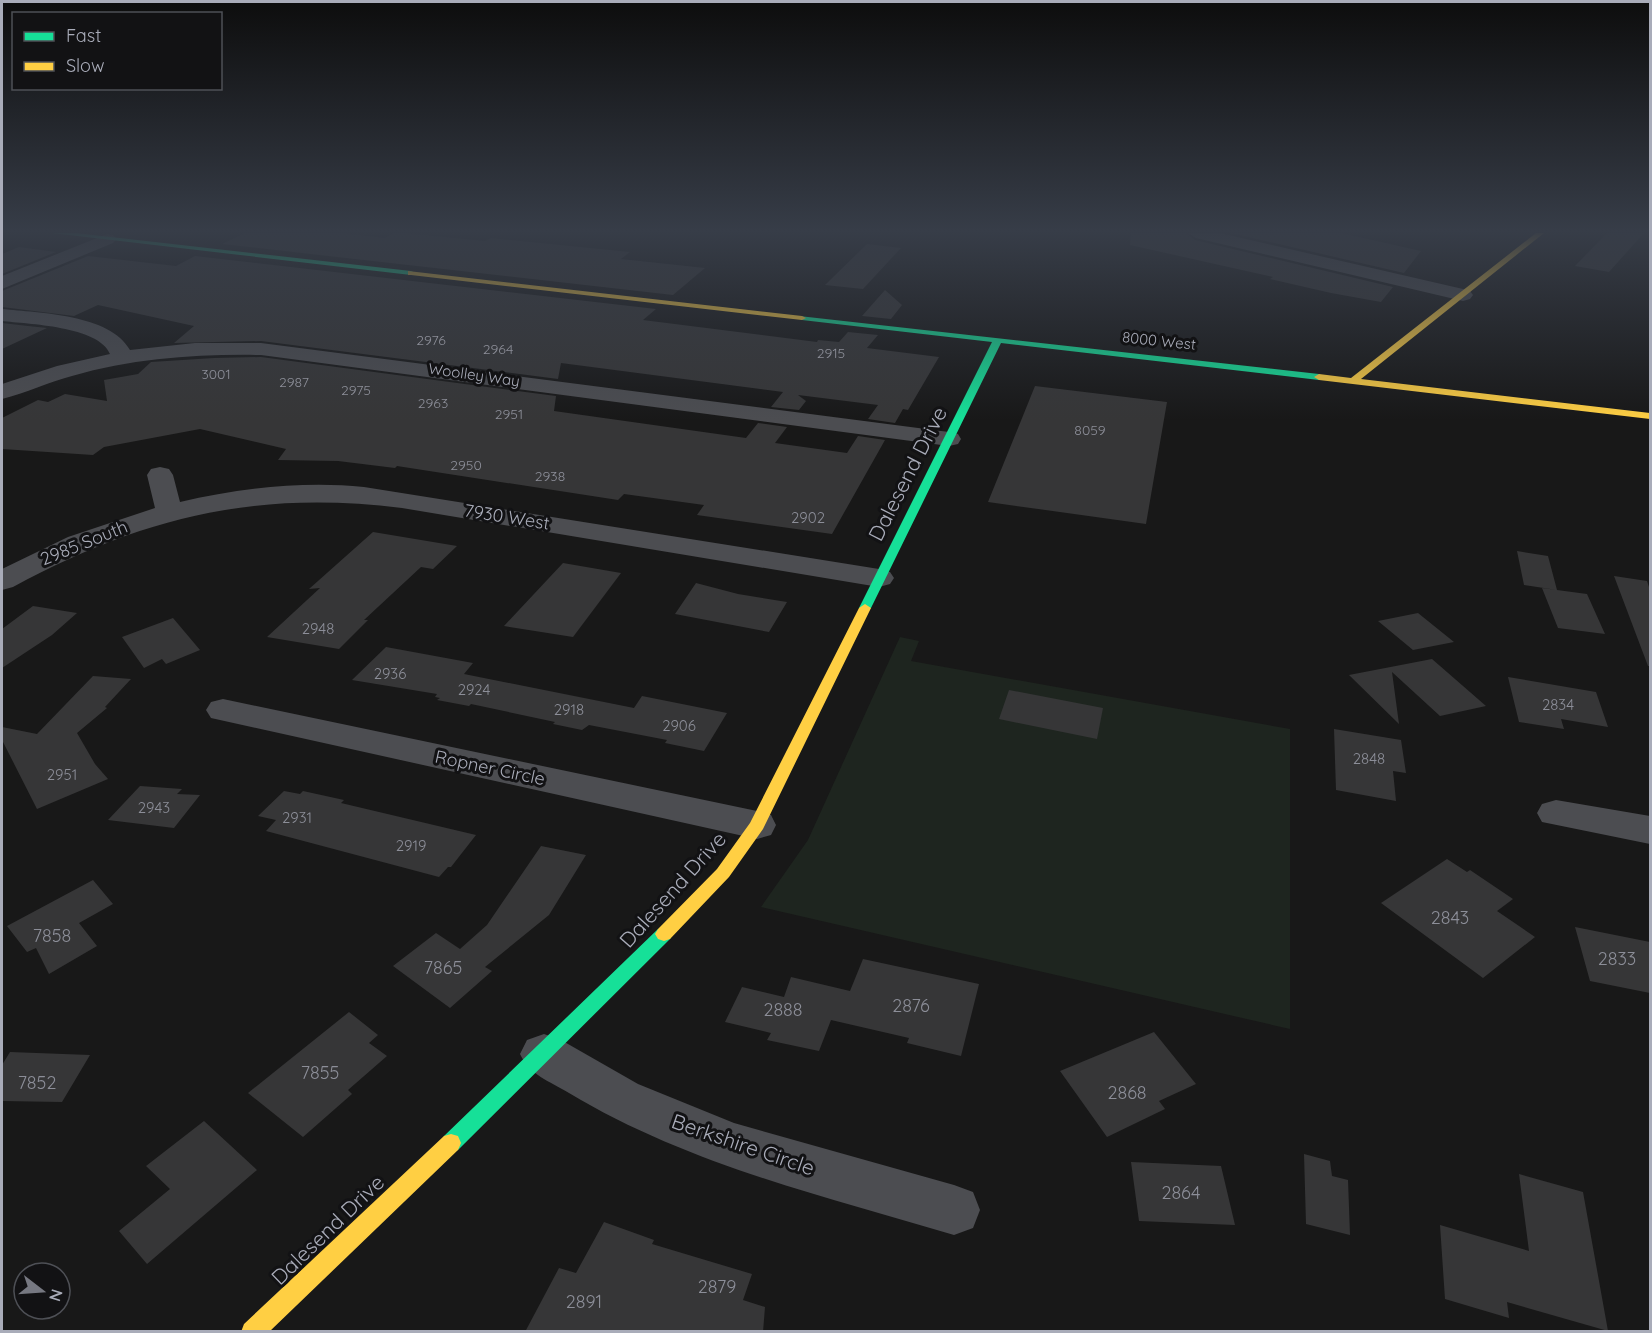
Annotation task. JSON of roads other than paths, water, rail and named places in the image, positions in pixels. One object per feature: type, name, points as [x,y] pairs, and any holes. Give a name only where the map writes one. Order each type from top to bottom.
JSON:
[{"type":"street","name":"8000 West","points":[[603,295],[1354,380],[1646,419]]},
{"type":"street","points":[[1354,380],[1463,295]]},
{"type":"street","points":[[2,315],[57,323],[97,332],[116,344],[122,357]]},
{"type":"street","name":"Dalesend Drive","points":[[252,1332],[544,1054],[723,873],[757,825],[998,340]]},
{"type":"street","name":"Woolley Way","points":[[2,392],[66,371],[122,357],[198,348],[261,349],[950,439]]},
{"type":"street","points":[[160,475],[169,511]]},
{"type":"street","name":"7930 West","points":[[169,511],[267,495],[327,493],[414,502],[879,578]]},
{"type":"street","name":"2985 South","points":[[2,581],[76,544],[169,511]]},
{"type":"street","name":"Ropner Circle","points":[[223,710],[757,825]]},
{"type":"street","points":[[1556,813],[1650,830]]},
{"type":"street","name":"Berkshire Circle","points":[[544,1054],[621,1099],[730,1145],[954,1210]]}]
